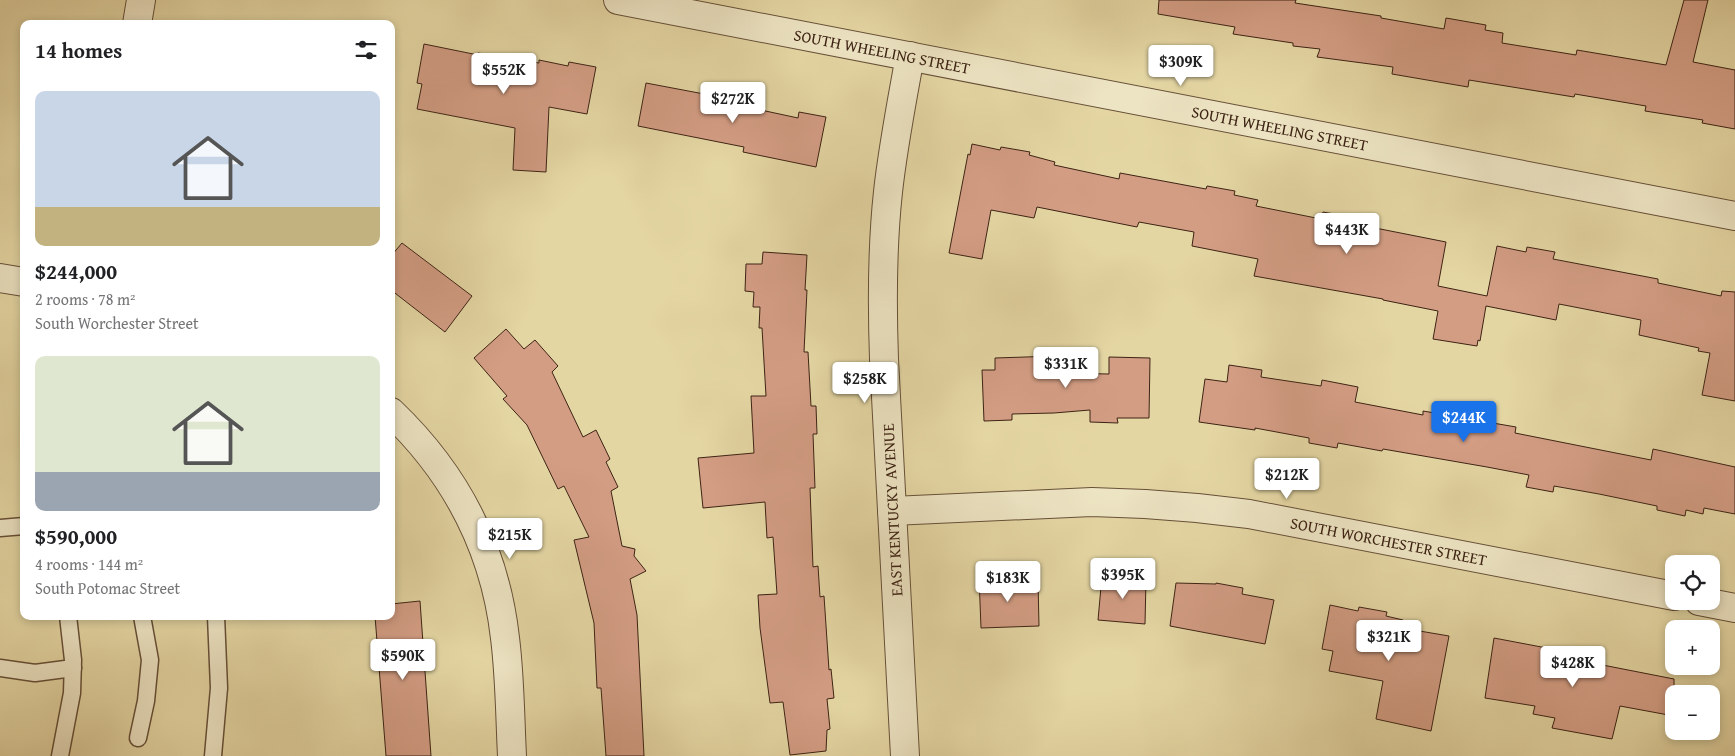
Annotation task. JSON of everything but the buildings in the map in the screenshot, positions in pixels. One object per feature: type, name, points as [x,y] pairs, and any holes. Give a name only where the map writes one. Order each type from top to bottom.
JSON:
[{"type":"street","points":[[138,20],[141,0]]},
{"type":"street","name":"SOUTH WHEELING STREET","points":[[618,0],[1735,216]]},
{"type":"street","name":"EAST KENTUCKY AVENUE","points":[[905,756],[882,303],[888,192],[895,136],[910,56]]},
{"type":"street","points":[[0,278],[20,281]]},
{"type":"street","points":[[395,416],[414,434],[449,479],[476,529],[495,582],[505,638],[512,756]]},
{"type":"street","name":"SOUTH WORCHESTER STREET","points":[[892,511],[1092,502],[1197,508],[1249,514],[1665,594]]},
{"type":"street","points":[[1720,605],[1735,608]]},
{"type":"lane","points":[[0,528],[20,526]]},
{"type":"lane","points":[[60,756],[72,693],[73,668],[68,620]]},
{"type":"lane","points":[[138,738],[146,701],[150,660],[143,620]]},
{"type":"lane","points":[[213,756],[219,688],[216,620]]},
{"type":"lane","points":[[0,668],[35,672],[73,668]]}]
